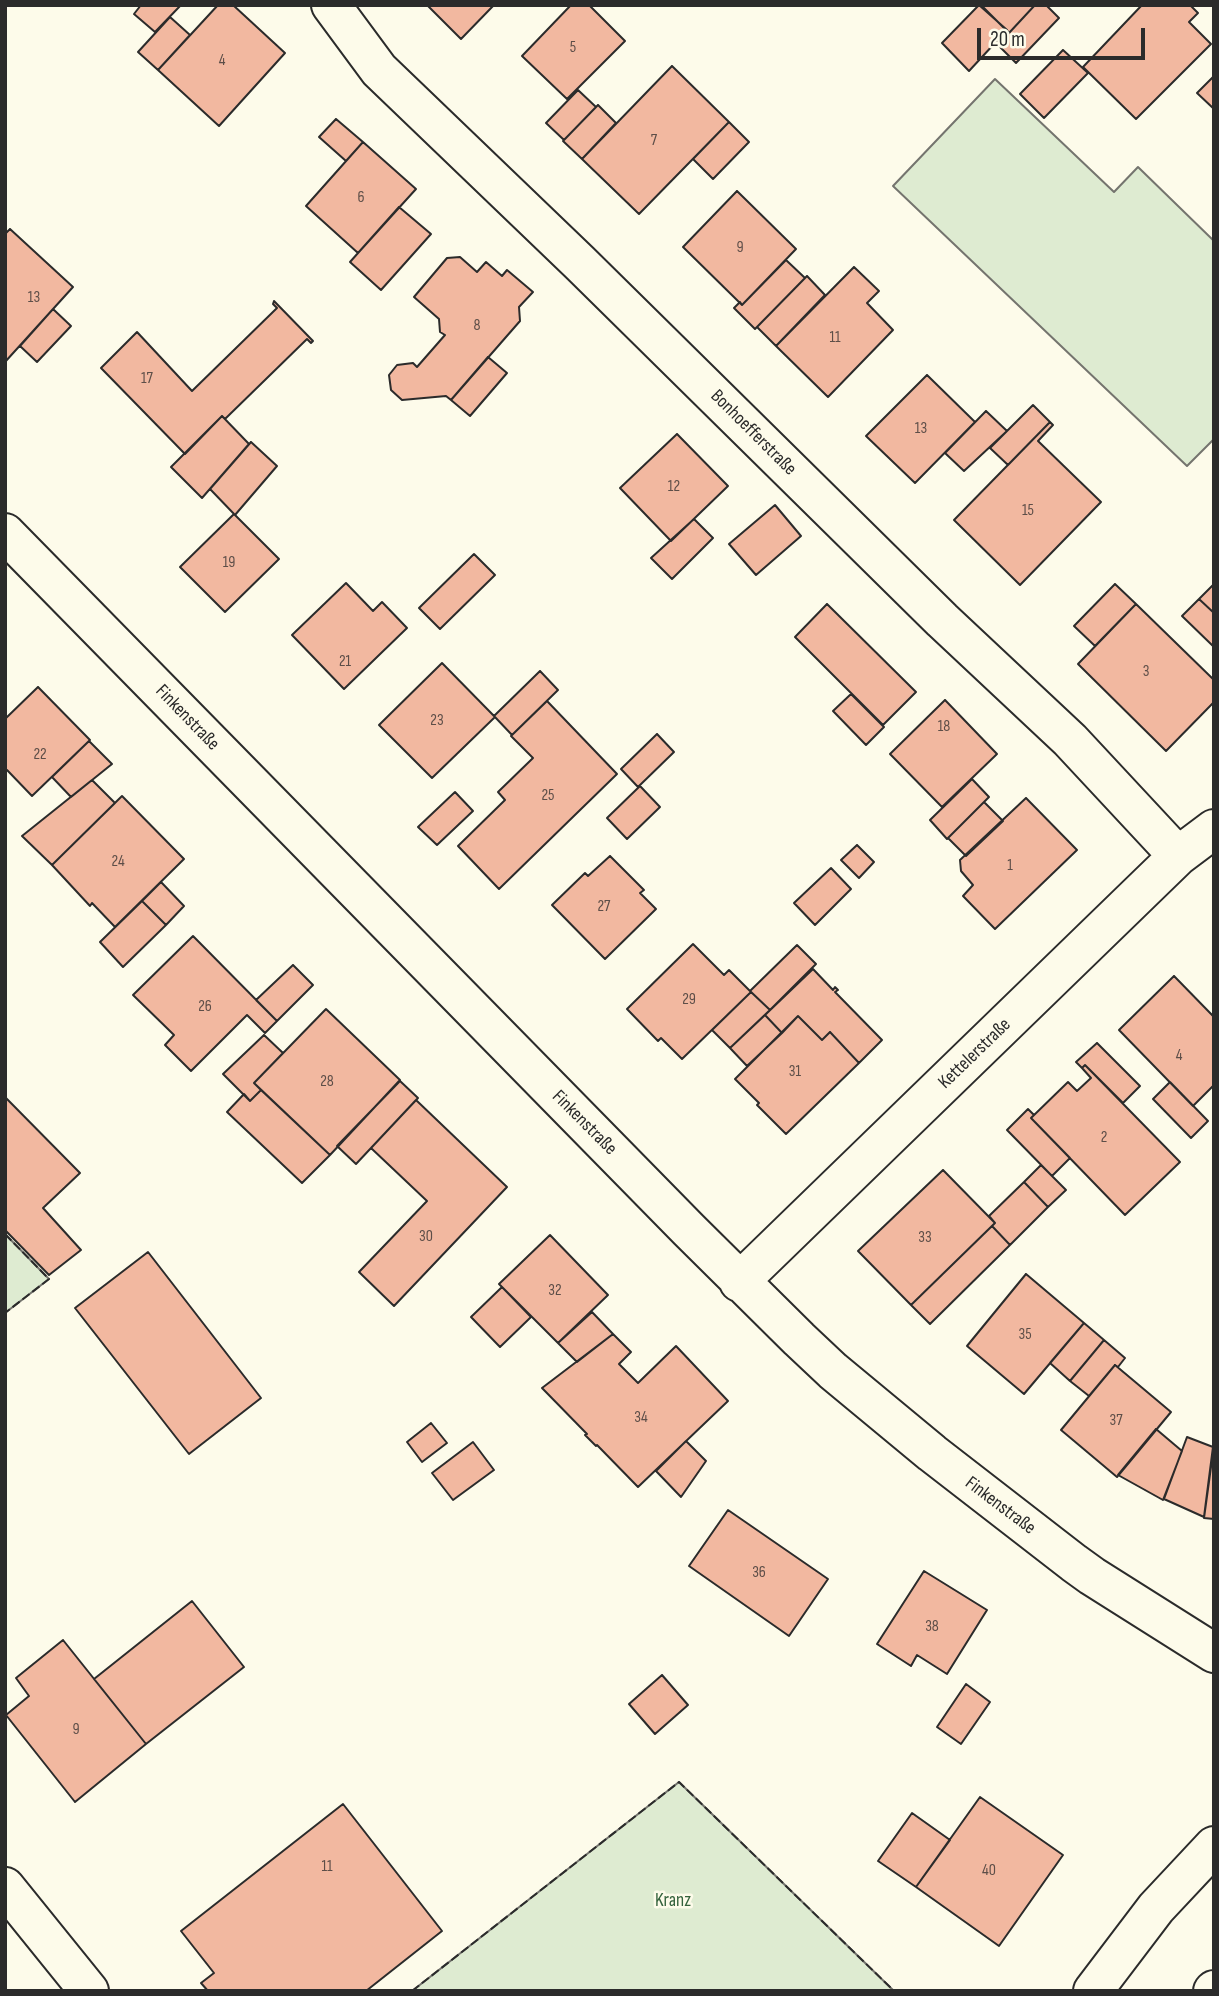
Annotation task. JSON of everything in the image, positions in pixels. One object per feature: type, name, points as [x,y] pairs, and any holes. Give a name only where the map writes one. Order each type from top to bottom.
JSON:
[{"type":"street","name":"Bonhoefferstraße","points":[[331,5],[379,69],[942,620],[1070,740],[1178,856]]},
{"type":"street","name":"Finkenstraße","points":[[5,533],[739,1282],[833,1371],[932,1454],[1092,1576],[1214,1653]]},
{"type":"street","name":"Kettelerstraße","points":[[739,1282],[1178,856],[1214,829]]},
{"type":"street","points":[[1093,1991],[1156,1908],[1214,1846]]},
{"type":"street","points":[[5,1887],[89,1991]]},
{"type":"green space","points":[[995,79],[1114,192],[1138,167],[1214,241],[1214,439],[1187,466],[893,186]]},
{"type":"green space","points":[[5,1234],[49,1279],[5,1313]]},
{"type":"green space","name":"Kranz","points":[[679,1782],[894,1991],[412,1991]]},
{"type":"building","points":[[141,5],[181,5],[155,32],[134,14]]},
{"type":"building","points":[[218,5],[233,5],[285,53],[219,126],[158,70]]},
{"type":"building","points":[[427,5],[494,5],[461,39]]},
{"type":"building","points":[[571,5],[589,5],[625,41],[567,99],[522,56]]},
{"type":"building","points":[[979,5],[1007,30],[969,71],[942,43]]},
{"type":"building","points":[[981,5],[1035,5],[1009,33]]},
{"type":"building","points":[[1035,5],[1046,5],[1059,18],[1016,63],[995,42],[1007,30],[1009,33]]},
{"type":"building","points":[[1142,5],[1190,5],[1198,13],[1189,22],[1211,44],[1136,119],[1083,67]]},
{"type":"building","points":[[170,17],[190,35],[158,70],[138,52]]},
{"type":"building","points":[[1063,50],[1088,73],[1044,118],[1020,94]]},
{"type":"building","points":[[672,66],[729,122],[639,214],[582,159]]},
{"type":"building","points":[[1214,76],[1214,109],[1197,93]]},
{"type":"building","points":[[578,90],[596,107],[564,140],[546,123]]},
{"type":"building","points":[[598,105],[616,123],[582,159],[563,141]]},
{"type":"building","points":[[336,119],[363,142],[346,161],[319,137]]},
{"type":"building","points":[[729,122],[749,142],[713,179],[693,159]]},
{"type":"building","points":[[363,142],[416,189],[358,253],[306,206]]},
{"type":"building","points":[[737,191],[796,249],[742,305],[683,247]]},
{"type":"building","points":[[399,207],[431,234],[381,290],[350,262]]},
{"type":"building","points":[[10,229],[73,287],[5,362],[5,234]]},
{"type":"building","points":[[460,257],[477,272],[486,262],[502,276],[507,270],[533,292],[519,307],[520,321],[451,400],[446,396],[402,400],[391,390],[389,375],[397,365],[413,363],[417,367],[445,335],[440,332],[439,319],[414,297],[447,258]]},
{"type":"building","points":[[786,260],[805,278],[755,329],[734,308],[740,302],[742,305]]},
{"type":"building","points":[[854,267],[879,291],[867,303],[893,330],[828,397],[776,346]]},
{"type":"building","points":[[807,276],[825,295],[776,346],[757,327]]},
{"type":"building","points":[[274,301],[313,341],[311,343],[307,339],[225,419],[222,416],[185,454],[101,368],[137,332],[192,391],[277,308],[273,304]]},
{"type":"building","points":[[53,309],[71,326],[37,362],[20,346]]},
{"type":"building","points":[[488,357],[507,373],[470,416],[451,400]]},
{"type":"building","points":[[927,375],[975,422],[915,483],[866,436]]},
{"type":"building","points":[[1033,405],[1050,422],[1008,465],[990,448]]},
{"type":"building","points":[[986,411],[1007,431],[964,471],[945,453]]},
{"type":"building","points":[[222,416],[249,444],[202,498],[171,467]]},
{"type":"building","points":[[1050,422],[1053,425],[1038,441],[1101,502],[1020,585],[954,520]]},
{"type":"building","points":[[677,434],[728,486],[671,541],[620,488]]},
{"type":"building","points":[[251,442],[277,466],[235,515],[210,489]]},
{"type":"building","points":[[775,505],[801,536],[756,575],[729,544]]},
{"type":"building","points":[[234,514],[279,559],[225,612],[180,567]]},
{"type":"building","points":[[694,519],[713,538],[672,579],[651,558]]},
{"type":"building","points":[[474,554],[495,575],[440,629],[419,608]]},
{"type":"building","points":[[346,583],[373,611],[382,602],[407,628],[344,689],[292,635]]},
{"type":"building","points":[[1115,584],[1136,604],[1095,646],[1074,626]]},
{"type":"building","points":[[1214,584],[1214,613],[1199,599]]},
{"type":"building","points":[[1199,599],[1214,613],[1214,647],[1182,616]]},
{"type":"building","points":[[827,604],[916,692],[883,725],[795,637]]},
{"type":"building","points":[[1136,604],[1214,680],[1214,702],[1166,751],[1078,664]]},
{"type":"building","points":[[442,663],[495,717],[432,778],[379,725]]},
{"type":"building","points":[[540,671],[558,690],[512,735],[494,716]]},
{"type":"building","points":[[38,687],[90,740],[32,796],[5,771],[5,719]]},
{"type":"building","points":[[851,694],[884,727],[866,745],[833,711]]},
{"type":"building","points":[[945,700],[997,754],[942,807],[890,754]]},
{"type":"building","points":[[547,701],[617,774],[499,889],[458,846],[505,800],[498,792],[533,758],[511,736]]},
{"type":"building","points":[[657,734],[674,752],[638,787],[621,769]]},
{"type":"building","points":[[89,741],[112,764],[71,797],[52,777]]},
{"type":"building","points":[[972,779],[989,797],[947,839],[930,820]]},
{"type":"building","points":[[92,780],[115,803],[52,865],[22,836]]},
{"type":"building","points":[[640,786],[660,807],[627,839],[607,818]]},
{"type":"building","points":[[455,792],[473,811],[437,845],[418,827]]},
{"type":"building","points":[[122,796],[184,859],[115,927],[92,903],[90,906],[52,865]]},
{"type":"building","points":[[1026,798],[1077,850],[995,929],[963,896],[973,885],[961,871],[960,860]]},
{"type":"building","points":[[984,802],[1003,821],[966,856],[948,838]]},
{"type":"building","points":[[857,845],[874,862],[859,878],[841,860]]},
{"type":"building","points":[[610,856],[644,890],[640,893],[656,909],[605,959],[552,905],[585,873],[588,876]]},
{"type":"building","points":[[831,868],[851,889],[815,925],[794,903]]},
{"type":"building","points":[[161,882],[184,906],[166,925],[142,901]]},
{"type":"building","points":[[142,901],[166,925],[123,967],[100,942]]},
{"type":"building","points":[[193,936],[277,1021],[265,1033],[247,1015],[191,1071],[165,1045],[174,1035],[133,995]]},
{"type":"building","points":[[693,944],[724,975],[729,970],[751,992],[682,1059],[661,1038],[658,1041],[627,1009]]},
{"type":"building","points":[[797,945],[816,964],[770,1010],[750,991]]},
{"type":"building","points":[[293,965],[313,985],[277,1021],[256,1000]]},
{"type":"building","points":[[813,969],[833,990],[835,987],[838,990],[835,992],[882,1040],[859,1063],[830,1032],[822,1040],[798,1016],[782,1033],[765,1015]]},
{"type":"building","points":[[1174,976],[1214,1017],[1214,1085],[1193,1106],[1119,1030]]},
{"type":"building","points":[[751,992],[770,1010],[730,1048],[712,1030]]},
{"type":"building","points":[[326,1009],[400,1080],[330,1155],[254,1083]]},
{"type":"building","points":[[765,1015],[782,1033],[747,1066],[730,1048]]},
{"type":"building","points":[[798,1016],[822,1040],[830,1032],[859,1063],[786,1134],[735,1079]]},
{"type":"building","points":[[264,1035],[283,1053],[254,1083],[261,1090],[250,1101],[223,1074]]},
{"type":"building","points":[[1097,1043],[1140,1086],[1123,1103],[1085,1065],[1082,1068],[1076,1062]]},
{"type":"building","points":[[1085,1065],[1180,1162],[1125,1215],[1031,1118],[1068,1082],[1077,1091],[1091,1078],[1082,1068]]},
{"type":"building","points":[[400,1081],[418,1098],[356,1164],[337,1146]]},
{"type":"building","points":[[1170,1082],[1208,1121],[1191,1138],[1153,1099]]},
{"type":"building","points":[[261,1090],[330,1155],[302,1183],[227,1112],[244,1094],[250,1101]]},
{"type":"building","points":[[5,1097],[80,1173],[43,1208],[81,1250],[49,1275],[5,1230]]},
{"type":"building","points":[[416,1100],[507,1187],[394,1306],[359,1272],[427,1201],[371,1148]]},
{"type":"building","points":[[1028,1109],[1034,1115],[1031,1118],[1070,1158],[1052,1176],[1007,1130]]},
{"type":"building","points":[[1041,1165],[1066,1190],[1048,1207],[1024,1182]]},
{"type":"building","points":[[943,1170],[995,1223],[911,1305],[858,1251]]},
{"type":"building","points":[[1024,1182],[1048,1207],[1010,1245],[992,1226],[995,1223],[989,1216]]},
{"type":"building","points":[[992,1226],[1010,1245],[930,1324],[911,1305]]},
{"type":"building","points":[[550,1235],[608,1295],[558,1343],[499,1284]]},
{"type":"building","points":[[148,1252],[261,1398],[189,1454],[75,1308]]},
{"type":"building","points":[[1026,1274],[1084,1323],[1024,1394],[967,1346]]},
{"type":"building","points":[[502,1287],[531,1317],[500,1347],[471,1317]]},
{"type":"building","points":[[592,1312],[613,1334],[577,1362],[558,1343]]},
{"type":"building","points":[[1084,1323],[1104,1340],[1070,1381],[1050,1363]]},
{"type":"building","points":[[613,1334],[631,1352],[619,1364],[638,1383],[676,1346],[728,1401],[638,1487],[542,1388]]},
{"type":"building","points":[[1104,1340],[1125,1358],[1118,1367],[1115,1365],[1089,1396],[1070,1381]]},
{"type":"building","points":[[1115,1365],[1171,1412],[1117,1477],[1061,1430]]},
{"type":"building","points":[[431,1423],[447,1443],[422,1462],[407,1442]]},
{"type":"building","points":[[1156,1429],[1182,1451],[1163,1500],[1118,1475]]},
{"type":"building","points":[[1187,1437],[1213,1447],[1204,1517],[1164,1499]]},
{"type":"building","points":[[686,1441],[706,1461],[681,1497],[656,1471]]},
{"type":"building","points":[[473,1442],[494,1470],[453,1500],[432,1473]]},
{"type":"building","points":[[1214,1445],[1214,1519],[1204,1518]]},
{"type":"building","points":[[728,1510],[828,1579],[789,1636],[689,1566]]},
{"type":"building","points":[[924,1571],[987,1610],[947,1674],[917,1655],[911,1666],[877,1644]]},
{"type":"building","points":[[192,1601],[244,1667],[146,1744],[94,1679]]},
{"type":"building","points":[[63,1640],[146,1744],[75,1802],[6,1715],[29,1696],[16,1678]]},
{"type":"building","points":[[662,1675],[688,1705],[655,1734],[629,1704]]},
{"type":"building","points":[[966,1684],[990,1702],[961,1744],[937,1727]]},
{"type":"building","points":[[980,1797],[1063,1855],[999,1946],[916,1887]]},
{"type":"building","points":[[343,1804],[442,1931],[366,1991],[208,1991],[201,1983],[214,1973],[181,1931]]},
{"type":"building","points":[[912,1813],[950,1840],[916,1887],[878,1861]]},
{"type":"fence","points":[[5,1234],[49,1279],[5,1313]]},
{"type":"fence","points":[[412,1991],[679,1782],[894,1991]]}]
